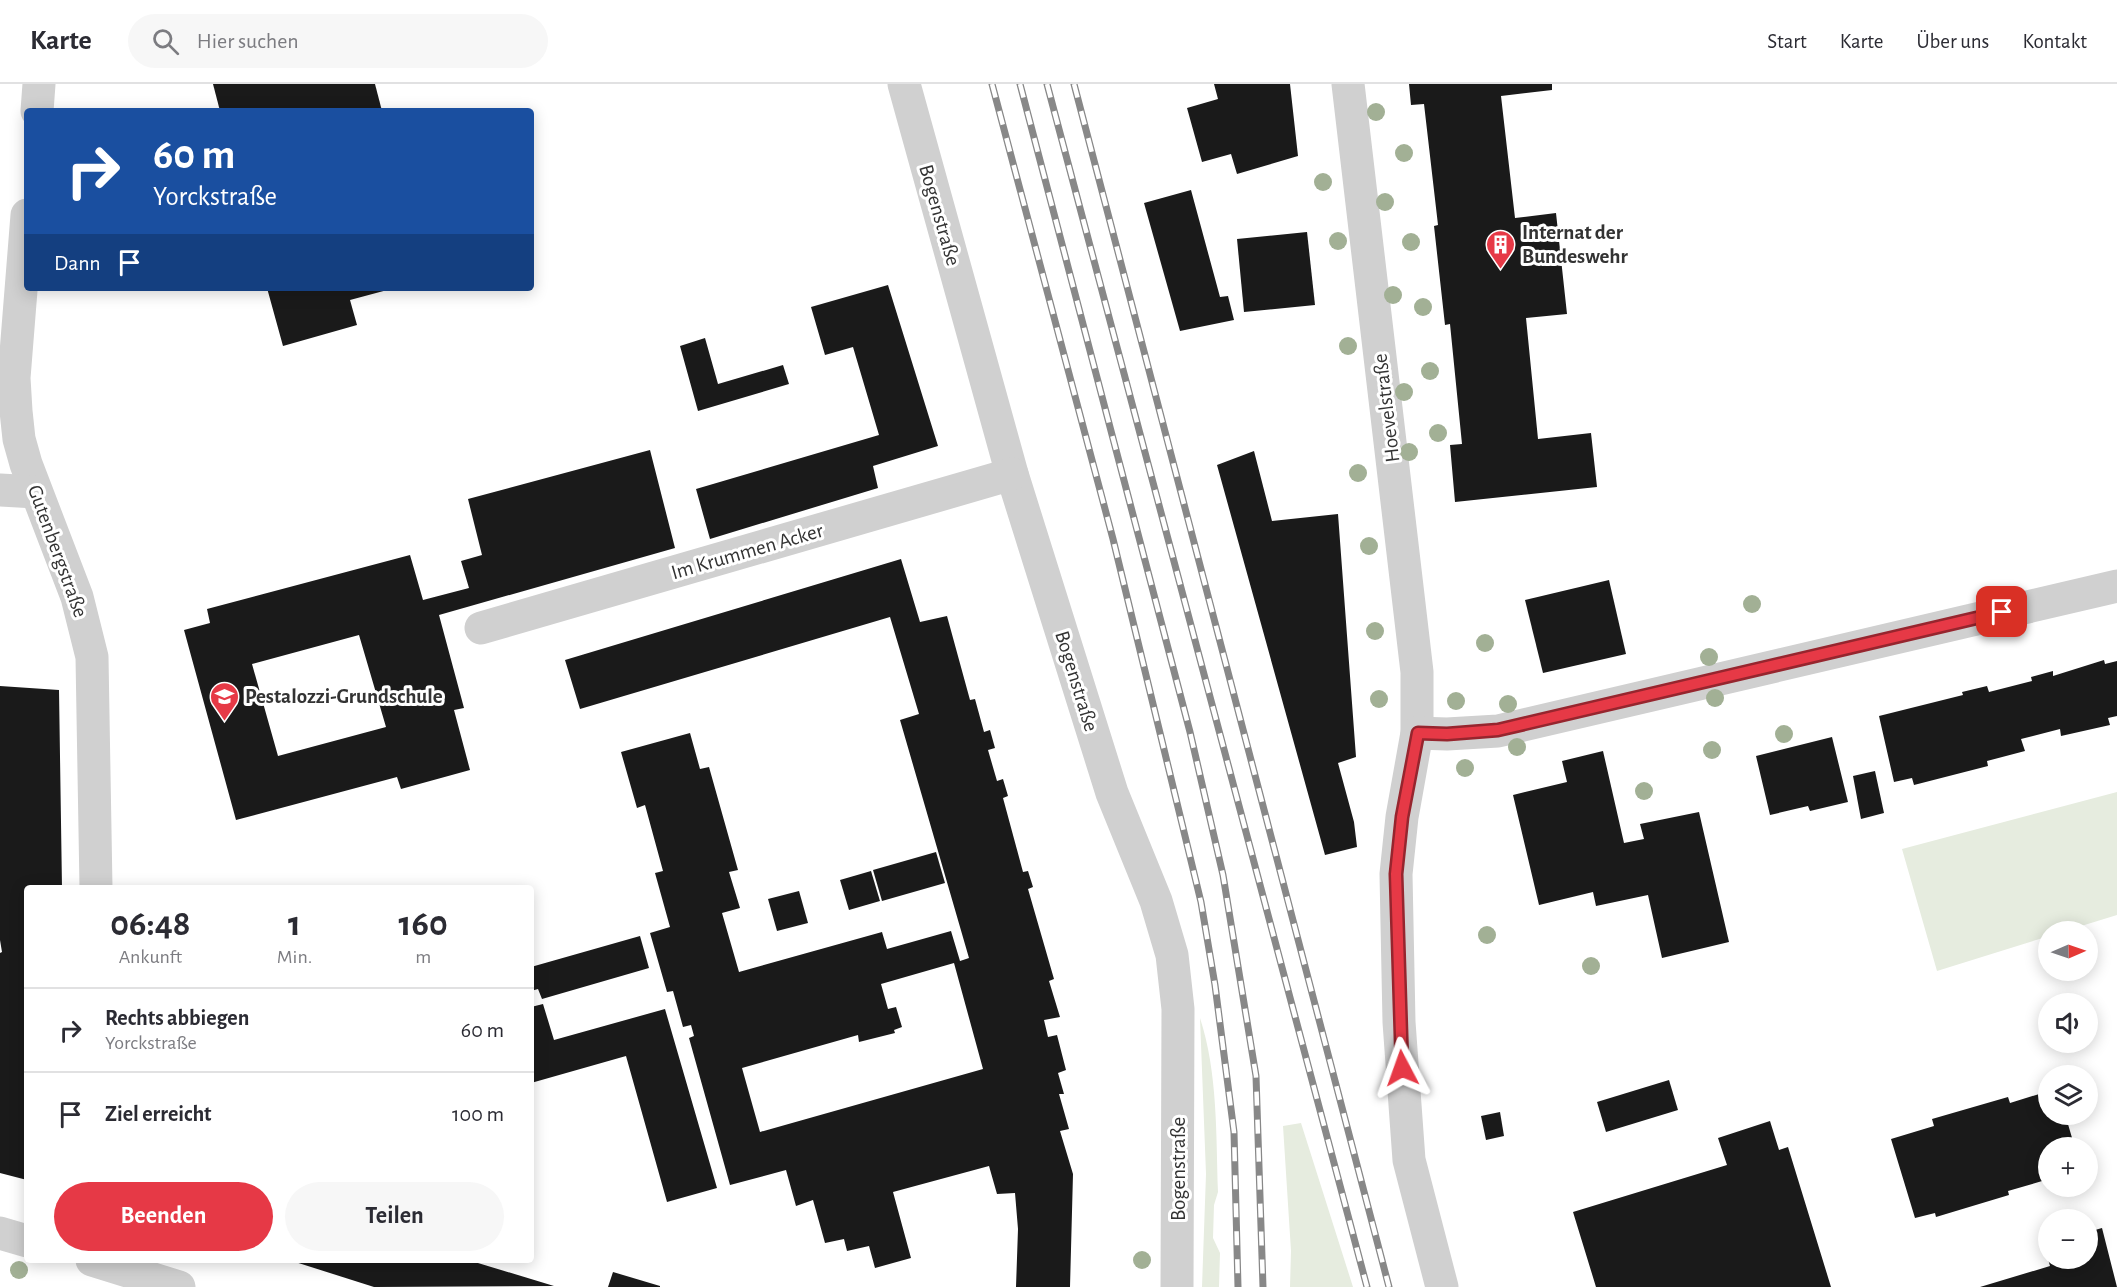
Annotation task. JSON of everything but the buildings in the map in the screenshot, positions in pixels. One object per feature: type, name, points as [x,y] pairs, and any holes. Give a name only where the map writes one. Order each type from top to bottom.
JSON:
[{"type":"street","points":[[37,108],[39,84]]},
{"type":"street","name":"Bogenstraße","points":[[904,84],[1012,474],[1112,793],[1156,901],[1172,955],[1178,1009],[1177,1287]]},
{"type":"street","name":"Hoevelstraße","points":[[1348,84],[1417,672],[1418,733],[1402,817],[1396,874],[1399,1022],[1409,1160],[1442,1287]]},
{"type":"street","name":"Gutenbergstraße","points":[[24,253],[14,378],[19,439],[36,492],[76,597],[92,657],[96,885]]},
{"type":"street","name":"Im Krummen Acker","points":[[481,628],[1012,474]]},
{"type":"street","points":[[0,490],[36,492]]},
{"type":"street","points":[[1418,733],[1447,734],[1498,730],[2117,586]]},
{"type":"street","points":[[0,1233],[24,1240]]},
{"type":"street","points":[[100,1268],[179,1287]]},
{"type":"shaded area","points":[[2117,792],[2117,915],[2098,921],[2038,921],[2038,939],[1937,971],[1902,849]]},
{"type":"shaded area","points":[[1200,1018],[1210,1061],[1215,1105],[1218,1192],[1214,1205],[1213,1238],[1220,1253],[1219,1287],[1202,1287],[1206,1174]]},
{"type":"shaded area","points":[[1301,1123],[1353,1287],[1290,1287],[1291,1251],[1283,1126]]},
{"type":"railway","points":[[992,84],[1113,539],[1201,902],[1215,985],[1234,1132],[1238,1287]]},
{"type":"railway","points":[[1020,84],[1190,732],[1223,875],[1256,1076],[1263,1287]]},
{"type":"railway","points":[[1047,84],[1367,1287]]},
{"type":"railway","points":[[1074,84],[1389,1287]]},
{"type":"place","name":"Internat der Bundeswehr","points":[[1501,270]]},
{"type":"place","name":"Pestalozzi-Grundschule","points":[[224,722]]},
{"type":"route","points":[[1402,1068],[1396,874],[1402,817],[1418,733],[1447,734],[1498,730],[2002,612]]}]
